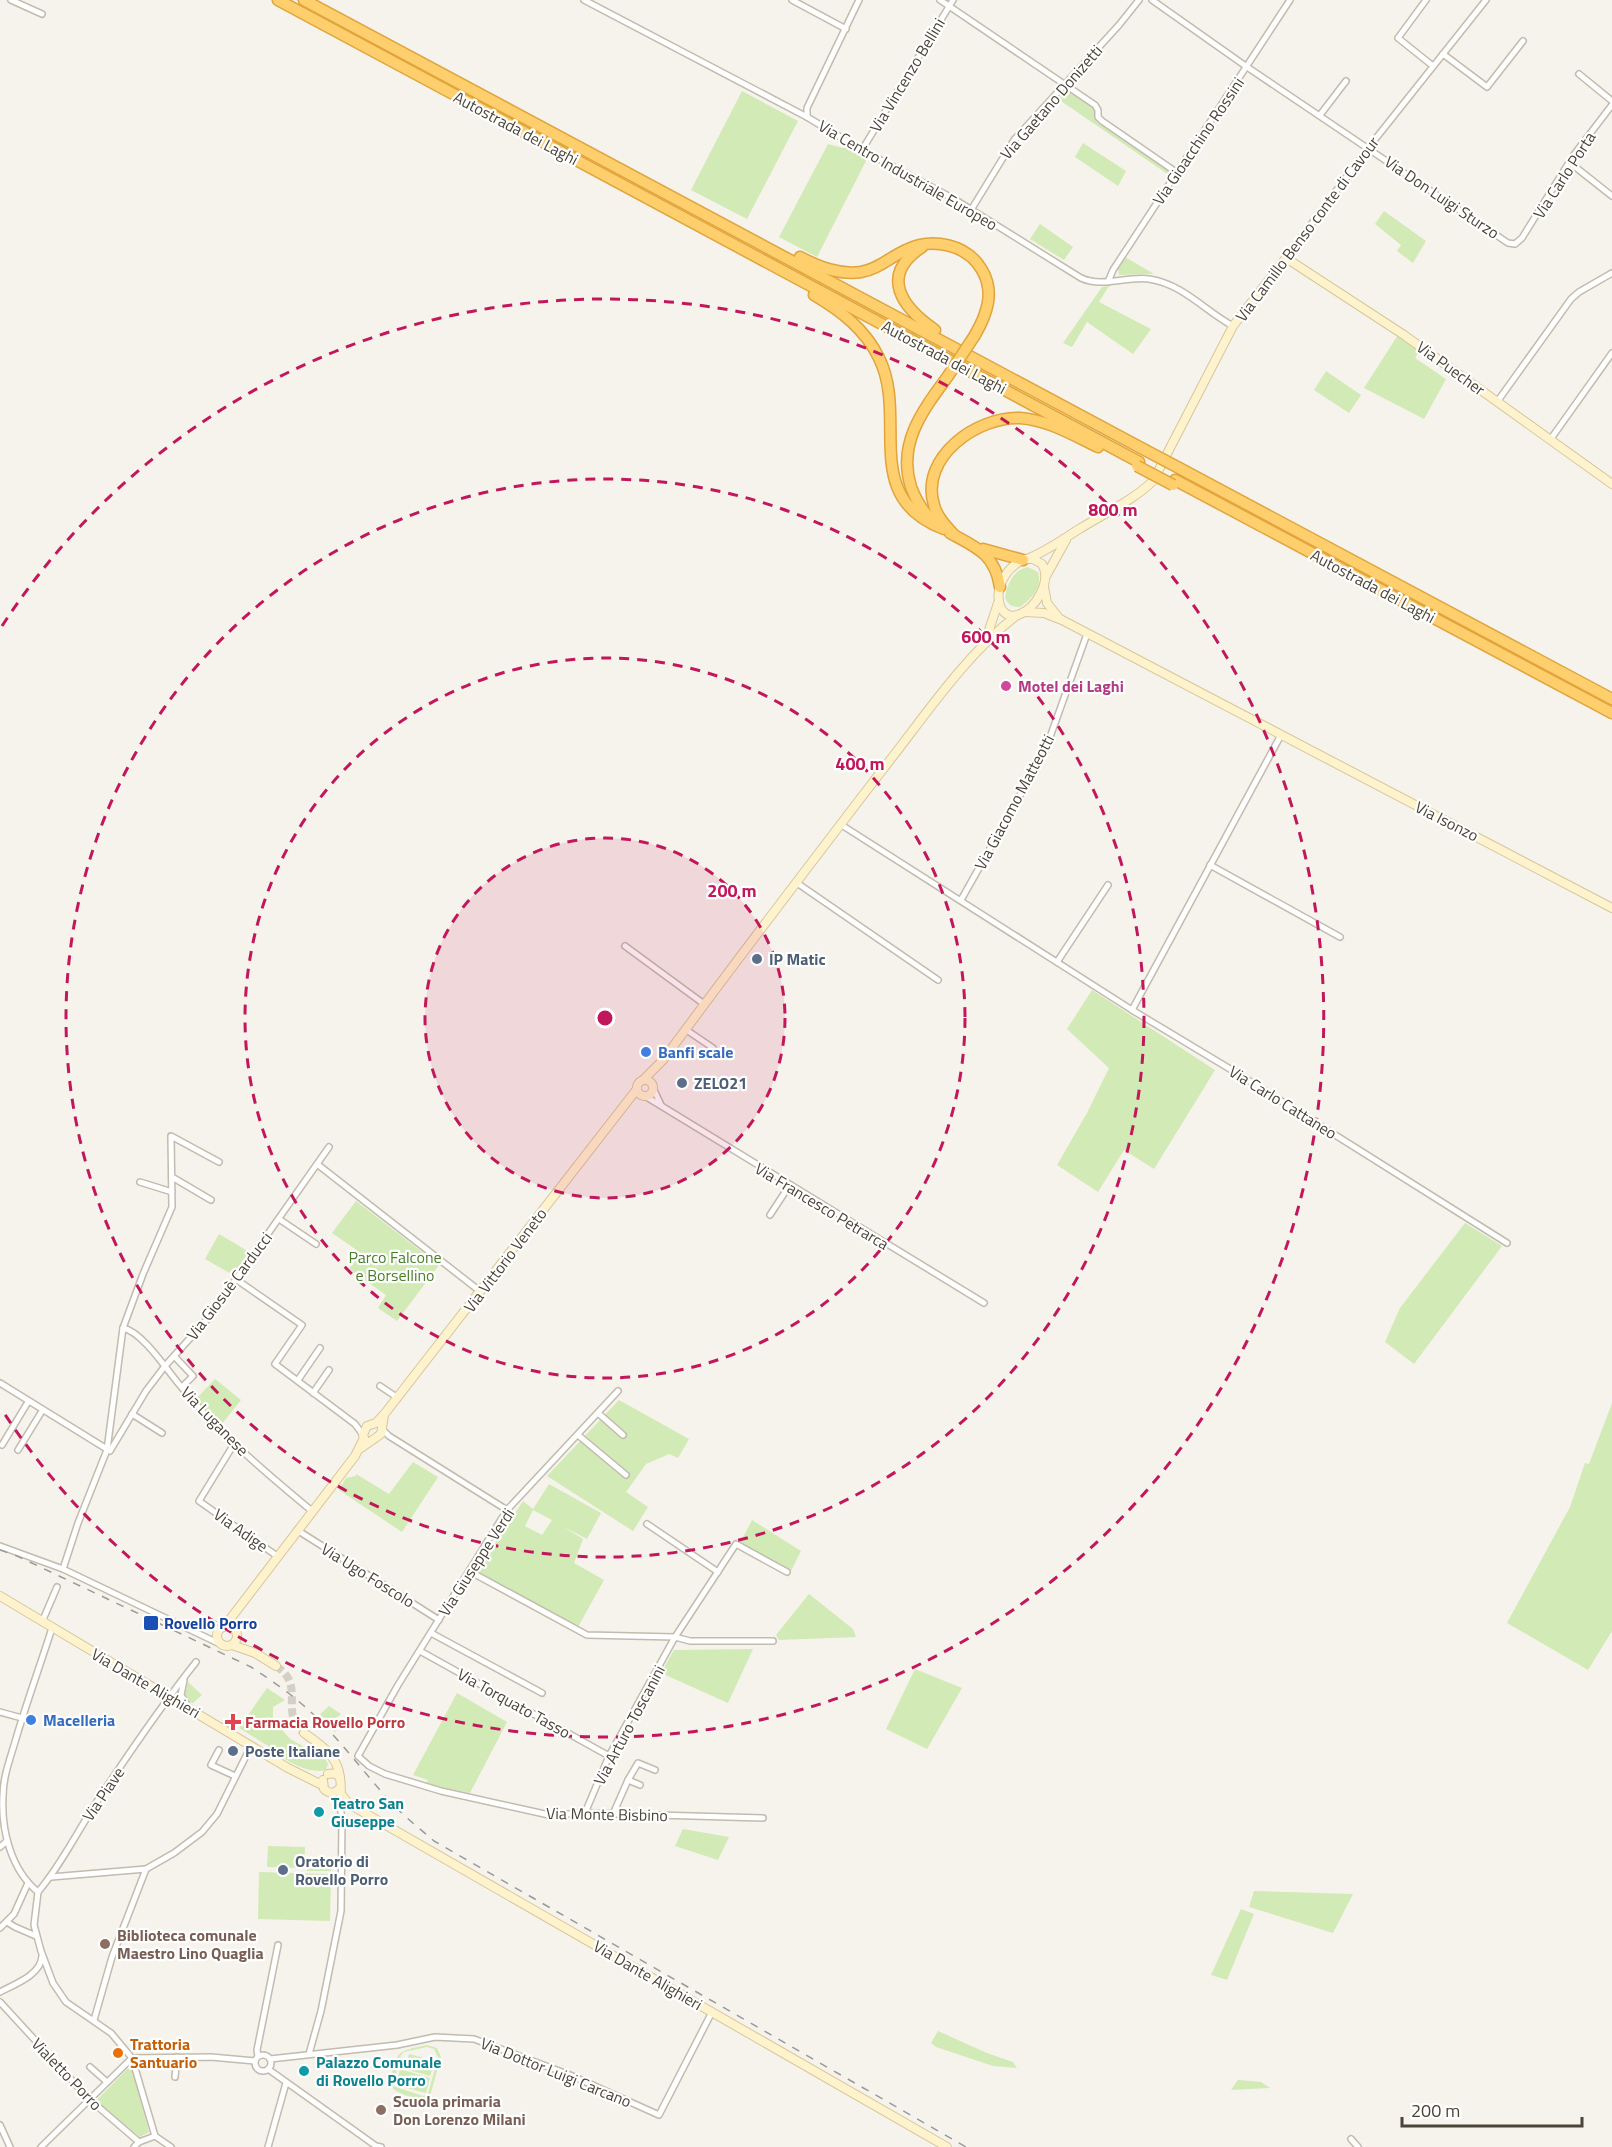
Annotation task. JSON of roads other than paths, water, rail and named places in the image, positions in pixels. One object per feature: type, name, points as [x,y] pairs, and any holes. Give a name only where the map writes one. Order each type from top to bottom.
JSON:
[{"type":"highway","name":"Autostrada dei Laghi","points":[[278,0],[1138,464],[1612,712]]},
{"type":"highway","name":"Autostrada dei Laghi","points":[[304,0],[1612,699]]},
{"type":"highway","points":[[601,158],[824,268],[843,272],[863,271],[880,266],[906,250],[926,244],[944,244],[960,249],[969,255],[982,270],[989,297],[984,319],[915,424],[907,453],[909,478],[917,501],[931,519],[944,529]]},
{"type":"highway","points":[[677,214],[716,240],[832,306],[850,319],[864,334],[880,358],[891,408],[891,462],[899,490],[909,508],[919,517],[974,546],[1006,557],[1025,560]]},
{"type":"highway","points":[[926,244],[910,256],[900,276],[903,302],[915,316],[936,331],[1039,387],[1102,426]]},
{"type":"highway","points":[[954,535],[934,506],[933,480],[946,453],[960,438],[978,426],[1008,418],[1030,419],[1046,423],[1138,464]]},
{"type":"highway","points":[[974,546],[992,561],[1000,586]]},
{"type":"street","points":[[11,0],[42,14]]},
{"type":"street","name":"Via Centro Industriale Europeo","points":[[584,0],[800,113],[971,210],[1081,278],[1096,283],[1138,278],[1160,281],[1179,289],[1233,326]]},
{"type":"street","points":[[792,0],[846,29]]},
{"type":"street","points":[[807,117],[807,108],[859,0]]},
{"type":"street","points":[[940,0],[951,3],[1097,108],[1098,117],[1102,121],[1176,172]]},
{"type":"street","name":"Via Gaetano Donizetti","points":[[971,210],[1014,140],[1139,0]]},
{"type":"street","name":"Via Don Luigi Sturzo","points":[[1152,0],[1508,243],[1515,244]]},
{"type":"street","name":"Via Gioacchino Rossini","points":[[1108,282],[1113,270],[1176,172],[1290,0]]},
{"type":"street","points":[[1426,0],[1398,38],[1433,66]]},
{"type":"street","name":"Via Camillo Benso conte di Cavour","points":[[1025,560],[1067,538],[1139,493],[1153,481],[1233,326],[1369,147],[1485,0]]},
{"type":"street","name":"Via Vincenzo Bellini","points":[[862,150],[951,3]]},
{"type":"street","points":[[1443,54],[1487,87],[1523,41]]},
{"type":"street","name":"Via Carlo Porta","points":[[1515,244],[1522,238],[1569,162],[1612,103],[1579,74]]},
{"type":"street","points":[[1320,115],[1346,81]]},
{"type":"street","points":[[800,113],[807,108]]},
{"type":"street","points":[[1569,162],[1612,196]]},
{"type":"street","name":"Via Puecher","points":[[1286,258],[1404,335],[1612,484]]},
{"type":"street","points":[[1497,402],[1571,299],[1612,273]]},
{"type":"street","points":[[1550,440],[1612,353]]},
{"type":"street","name":"Via Camillo Benso conte di Cavour","points":[[1046,576],[1067,538]]},
{"type":"street","points":[[663,1060],[651,1095],[641,1094],[639,1082],[663,1060],[840,824],[984,643],[1036,601],[1044,586],[1046,576],[1042,564],[1025,560],[1010,569],[1000,586],[998,602],[984,643]]},
{"type":"street","name":"Via Isonzo","points":[[1044,586],[1047,603],[1062,620]]},
{"type":"street","points":[[998,602],[1004,612],[1021,614]]},
{"type":"street","name":"Via Isonzo","points":[[1021,614],[1044,613],[1062,620],[1612,908]]},
{"type":"street","name":"Via Giacomo Matteotti","points":[[961,900],[1045,751],[1087,634]]},
{"type":"street","points":[[1132,1010],[1281,735]]},
{"type":"street","name":"Via Carlo Cattaneo","points":[[840,824],[1132,1010],[1507,1243]]},
{"type":"street","points":[[1210,865],[1340,937]]},
{"type":"street","points":[[797,882],[938,980]]},
{"type":"street","points":[[1057,962],[1108,885]]},
{"type":"street","points":[[625,946],[704,1004]]},
{"type":"street","points":[[685,1029],[713,1048]]},
{"type":"street","points":[[643,1080],[651,1081],[662,1107]]},
{"type":"street","name":"Via Vittorio Veneto","points":[[373,1432],[625,1104],[641,1094]]},
{"type":"street","name":"Via Francesco Petrarca","points":[[641,1094],[984,1303]]},
{"type":"street","points":[[63,1569],[78,1523],[107,1450],[123,1328],[172,1207],[171,1136],[219,1162]]},
{"type":"street","name":"Via Giosuè Carducci","points":[[107,1450],[110,1451],[165,1366],[210,1316],[237,1280],[329,1147]]},
{"type":"street","points":[[317,1164],[481,1292]]},
{"type":"street","points":[[172,1177],[211,1200]]},
{"type":"street","points":[[140,1182],[172,1192]]},
{"type":"street","points":[[770,1215],[789,1186]]},
{"type":"street","points":[[279,1219],[316,1244]]},
{"type":"street","points":[[237,1280],[302,1325],[275,1364],[313,1393],[373,1432],[507,1510]]},
{"type":"street","name":"Via Luganese","points":[[123,1328],[135,1333],[234,1444],[312,1511]]},
{"type":"street","points":[[298,1380],[320,1348]]},
{"type":"street","points":[[174,1356],[192,1376],[182,1388]]},
{"type":"street","points":[[313,1393],[329,1370]]},
{"type":"street","points":[[0,1383],[107,1450]]},
{"type":"street","points":[[380,1386],[398,1398]]},
{"type":"street","name":"Via Giuseppe Verdi","points":[[358,1752],[507,1510],[618,1390]]},
{"type":"street","points":[[2,1445],[28,1402]]},
{"type":"street","points":[[18,1450],[42,1411]]},
{"type":"street","points":[[598,1413],[623,1435]]},
{"type":"street","points":[[132,1414],[162,1433]]},
{"type":"street","points":[[207,1637],[213,1637],[224,1627],[373,1432]]},
{"type":"street","points":[[578,1435],[626,1475]]},
{"type":"street","name":"Via Adige","points":[[234,1444],[199,1501],[278,1556]]},
{"type":"street","points":[[646,1524],[718,1572]]},
{"type":"street","name":"Via Ugo Foscolo","points":[[297,1530],[439,1620]]},
{"type":"street","points":[[675,1638],[736,1544],[787,1572]]},
{"type":"street","points":[[0,1546],[63,1569],[220,1644],[232,1645],[255,1653],[276,1665]]},
{"type":"street","points":[[469,1571],[587,1635],[675,1638],[690,1641],[773,1641]]},
{"type":"street","points":[[42,1622],[57,1587]]},
{"type":"street","name":"Via Dante Alighieri","points":[[0,1596],[250,1746],[322,1785]]},
{"type":"street","points":[[232,1645],[236,1642],[234,1613]]},
{"type":"street","points":[[224,1627],[229,1626],[255,1653]]},
{"type":"street","points":[[52,1628],[7,1771],[3,1795],[8,1841],[28,1884],[38,1892],[34,1914],[36,1936],[61,1998],[111,2033],[132,2058],[155,2136],[171,2147]]},
{"type":"street","points":[[218,1634],[220,1644]]},
{"type":"street","points":[[431,1634],[542,1693]]},
{"type":"street","name":"Via Arturo Toscanini","points":[[585,1813],[609,1756],[675,1638]]},
{"type":"street","name":"Via Torquato Tasso","points":[[420,1651],[609,1756]]},
{"type":"street","points":[[169,1696],[196,1662]]},
{"type":"street","points":[[185,1676],[181,1695],[189,1708]]},
{"type":"street","name":"Via Piave","points":[[38,1892],[51,1876],[98,1801],[169,1696]]},
{"type":"street","points":[[0,1712],[22,1718]]},
{"type":"street","points":[[304,1733],[326,1749],[338,1767],[342,1783],[341,1794],[350,1808],[343,1816]]},
{"type":"street","points":[[51,1876],[146,1869],[174,1853],[210,1824],[250,1746]]},
{"type":"street","points":[[219,1750],[212,1765],[236,1776]]},
{"type":"street","name":"Via Monte Bisbino","points":[[358,1752],[361,1758],[376,1770],[441,1791],[549,1815],[585,1813],[763,1818]]},
{"type":"street","points":[[332,1757],[333,1768],[323,1779],[322,1785],[330,1793],[340,1788]]},
{"type":"street","points":[[613,1814],[638,1763],[655,1770]]},
{"type":"street","points":[[0,1769],[7,1771]]},
{"type":"street","name":"Via Dante Alighieri","points":[[293,1770],[312,1776],[327,1775]]},
{"type":"street","points":[[327,1775],[334,1773],[340,1777]]},
{"type":"street","points":[[628,1780],[640,1785]]},
{"type":"street","name":"Via Dante Alighieri","points":[[330,1793],[947,2147]]},
{"type":"street","points":[[309,2054],[321,2011],[341,1911],[343,1816],[347,1803]]},
{"type":"street","points":[[0,1847],[8,1841]]},
{"type":"street","points":[[94,2020],[112,1957],[146,1869]]},
{"type":"street","points":[[0,1928],[14,1914],[28,1884]]},
{"type":"street","points":[[7,1922],[15,1928],[36,1936]]},
{"type":"street","points":[[41,2147],[132,2058],[177,2056],[257,2058],[266,2055],[271,2065],[268,2069],[258,2070],[255,2066],[257,2058],[257,2050],[278,1945]]},
{"type":"street","points":[[0,1992],[37,1969],[41,1963],[41,1951]]},
{"type":"street","name":"Vialetto Porro","points":[[0,2002],[89,2099],[139,2142]]},
{"type":"street","name":"Via Dottor Luigi Carcano","points":[[270,2059],[386,2046],[435,2037],[474,2039],[570,2075],[659,2115],[712,2012]]},
{"type":"street","points":[[175,2077],[177,2056]]},
{"type":"street","points":[[90,2067],[106,2082]]},
{"type":"street","points":[[268,2069],[376,2146],[381,2147]]},
{"type":"street","points":[[268,2147],[286,2083]]},
{"type":"street","points":[[0,2125],[10,2147]]},
{"type":"street","points":[[134,2147],[139,2142],[155,2136]]},
{"type":"street","points":[[1351,2139],[1358,2147]]},
{"type":"tunnel","points":[[276,1666],[290,1682],[293,1716],[304,1733]]},
{"type":"railway","points":[[0,1550],[251,1667],[309,1711],[335,1737],[392,1804],[434,1841],[966,2147]]},
{"type":"place","name":"Motel dei Laghi","points":[[1006,686]]},
{"type":"place","name":"IP Matic","points":[[757,959]]},
{"type":"place","name":"Banfi scale","points":[[646,1052]]},
{"type":"place","name":"ZELO21","points":[[682,1083]]},
{"type":"place","name":"Rovello Porro","points":[[151,1623]]},
{"type":"place","name":"Macelleria","points":[[31,1720]]},
{"type":"place","name":"Farmacia Rovello Porro","points":[[233,1722]]},
{"type":"place","name":"Poste Italiane","points":[[233,1751]]},
{"type":"place","name":"Teatro San Giuseppe","points":[[319,1812]]},
{"type":"place","name":"Oratorio di Rovello Porro","points":[[283,1870]]},
{"type":"place","name":"Biblioteca comunale Maestro Lino Quaglia","points":[[105,1944]]},
{"type":"place","name":"Trattoria Santuario","points":[[118,2053]]},
{"type":"place","name":"Palazzo Comunale di Rovello Porro","points":[[304,2071]]},
{"type":"place","name":"Scuola primaria Don Lorenzo Milani","points":[[381,2110]]},
{"type":"park label","name":"Parco Falcone e Borsellino","points":[[395,1266]]}]
